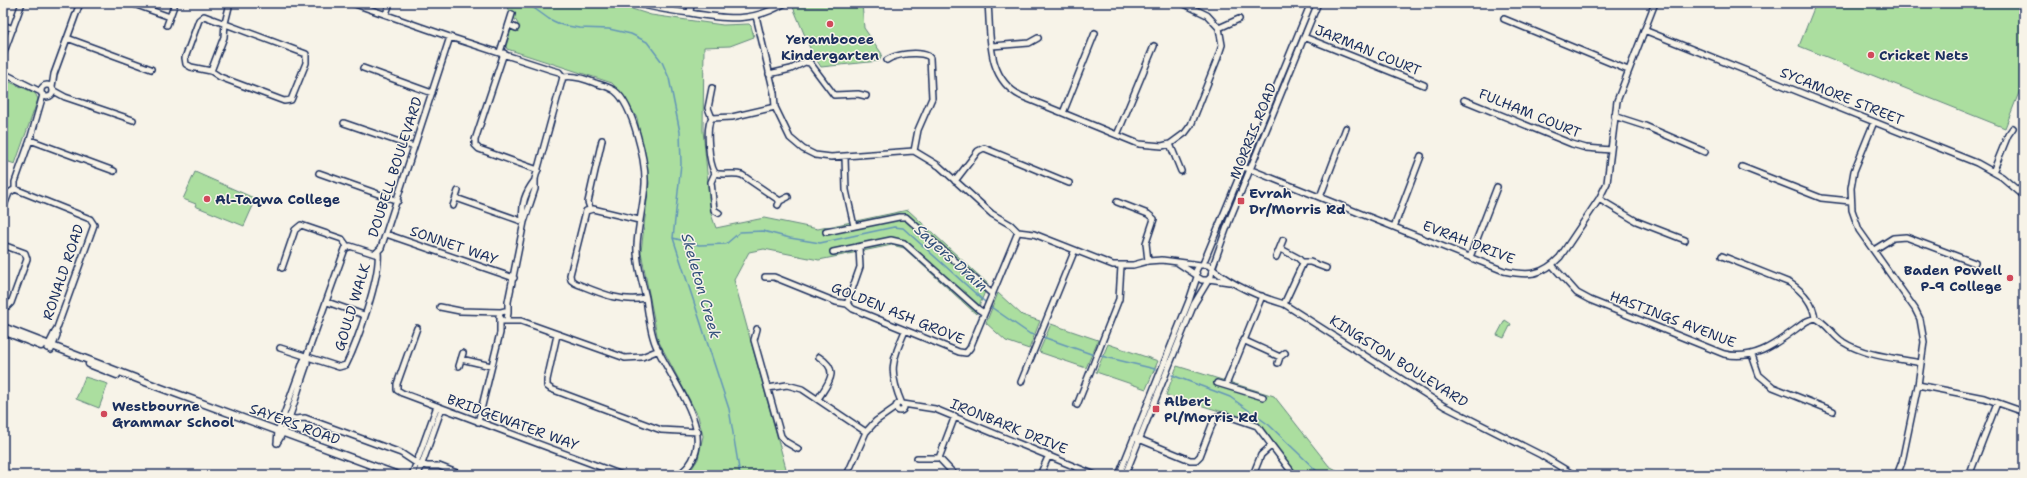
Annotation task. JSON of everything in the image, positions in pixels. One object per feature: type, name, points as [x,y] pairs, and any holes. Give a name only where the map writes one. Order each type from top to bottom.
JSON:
[{"type":"main road","name":"SAYERS ROAD","points":[[4,330],[398,475]]},
{"type":"street","points":[[3,55],[22,3]]},
{"type":"street","points":[[40,110],[51,93],[54,74],[80,3]]},
{"type":"street","points":[[131,3],[170,17]]},
{"type":"street","points":[[167,25],[175,3]]},
{"type":"street","points":[[211,71],[224,38],[225,23],[230,3]]},
{"type":"street","points":[[322,3],[329,3]]},
{"type":"street","points":[[352,3],[450,38],[502,52],[558,72],[563,77],[578,77],[603,85],[615,91],[628,109],[633,120],[644,168],[645,184],[639,220],[637,253],[655,343],[692,414],[698,432],[697,446],[692,461],[678,475]]},
{"type":"street","points":[[386,14],[390,3]]},
{"type":"street","points":[[636,3],[653,8],[734,19],[756,16],[785,3]]},
{"type":"street","points":[[690,13],[691,3]]},
{"type":"street","points":[[988,3],[995,68],[1008,88],[1021,96],[1147,146],[1170,144],[1184,133],[1191,125],[1222,45],[1219,28],[1207,15],[1182,3]]},
{"type":"street","name":"MORRIS ROAD","points":[[1202,264],[1244,167],[1311,3]]},
{"type":"street","name":"MORRIS ROAD","points":[[1212,270],[1318,3]]},
{"type":"street","name":"EVRAH DRIVE","points":[[1244,167],[1504,271],[1521,274],[1539,273],[1560,258],[1600,199],[1609,178],[1614,116],[1617,101],[1655,3]]},
{"type":"street","points":[[512,14],[475,145],[479,149],[538,170]]},
{"type":"street","points":[[756,16],[774,93],[775,107],[790,138],[803,149],[821,157],[845,157],[914,151],[939,166],[992,214],[1011,225],[1018,232],[1034,234],[1074,252],[1104,263],[1121,266],[1148,261],[1176,261],[1208,265],[1212,270],[1211,276],[1194,304],[1136,438],[1118,475]]},
{"type":"street","points":[[207,17],[302,52],[306,54],[307,60],[295,94],[288,101],[220,77],[211,71],[188,66],[185,61],[200,18],[207,17]]},
{"type":"street","points":[[1219,28],[1239,19]]},
{"type":"street","points":[[1504,19],[1628,70]]},
{"type":"street","points":[[3,25],[13,29]]},
{"type":"street","points":[[509,25],[516,28]]},
{"type":"street","name":"SYCAMORE STREET","points":[[1644,30],[1874,122],[1993,172],[2024,196]]},
{"type":"street","points":[[1063,113],[1095,33]]},
{"type":"street","name":"JARMAN COURT","points":[[1304,37],[1424,86]]},
{"type":"street","points":[[67,38],[151,69]]},
{"type":"street","name":"DOUBELL BOULEVARD","points":[[347,246],[354,246],[376,254],[378,252],[398,201],[450,38]]},
{"type":"street","points":[[992,46],[1029,42],[1038,38]]},
{"type":"street","points":[[1117,135],[1154,46]]},
{"type":"street","points":[[887,60],[895,56],[922,54],[930,58],[932,98],[918,130],[914,151]]},
{"type":"street","points":[[769,74],[791,69],[805,62],[810,63],[834,94],[858,94],[866,96]]},
{"type":"street","points":[[363,68],[432,93]]},
{"type":"street","points":[[3,73],[51,93],[133,120]]},
{"type":"street","points":[[3,208],[9,193],[15,189],[15,182],[40,110],[43,90],[54,74]]},
{"type":"street","points":[[478,422],[514,278],[524,222],[563,77]]},
{"type":"street","points":[[712,88],[709,96],[708,108],[712,118],[708,127],[711,165],[715,173]]},
{"type":"street","points":[[43,90],[51,93]]},
{"type":"street","name":"FULHAM COURT","points":[[1464,100],[1572,144],[1586,148],[1611,150]]},
{"type":"street","points":[[712,118],[732,117],[775,107]]},
{"type":"street","points":[[1614,116],[1645,126],[1705,152]]},
{"type":"street","points":[[1874,122],[1854,171],[1850,201],[1859,230],[1920,319],[1924,342],[1918,385],[1902,462],[1897,475]]},
{"type":"street","points":[[344,123],[414,147]]},
{"type":"street","points":[[1320,197],[1346,128]]},
{"type":"street","points":[[1993,172],[2008,135],[2013,128]]},
{"type":"street","points":[[30,140],[114,171]]},
{"type":"street","points":[[590,208],[588,202],[604,148],[602,140]]},
{"type":"street","points":[[1170,144],[1181,171]]},
{"type":"street","points":[[955,181],[978,151],[984,148],[1069,183]]},
{"type":"street","points":[[1394,226],[1421,156]]},
{"type":"street","points":[[845,157],[846,190],[854,226]]},
{"type":"street","points":[[1742,167],[1821,198],[1850,201]]},
{"type":"street","points":[[319,173],[398,201]]},
{"type":"street","points":[[715,173],[737,173],[742,175],[779,203],[788,197]]},
{"type":"street","points":[[715,173],[711,182],[714,210],[720,213]]},
{"type":"street","points":[[1470,257],[1497,187]]},
{"type":"street","name":"RONALD ROAD","points":[[15,189],[90,219],[94,225],[50,347]]},
{"type":"street","points":[[453,206],[458,190]]},
{"type":"street","points":[[456,198],[524,222]]},
{"type":"street","points":[[1600,199],[1636,221],[1685,240]]},
{"type":"street","points":[[1117,202],[1156,217],[1146,243],[1148,261]]},
{"type":"street","points":[[590,208],[639,220]]},
{"type":"street","points":[[590,208],[585,214],[570,276],[571,280],[615,298],[627,300],[646,298]]},
{"type":"street","points":[[826,232],[899,217],[909,219],[992,294]]},
{"type":"street","points":[[277,443],[298,381],[307,364],[307,355],[327,302],[342,254],[347,246],[342,239],[337,236],[299,225],[295,230],[282,268]]},
{"type":"street","name":"GOLDEN ASH GROVE","points":[[765,276],[774,277],[836,302],[847,304],[853,309],[905,331],[959,352],[966,353],[970,348],[1018,232]]},
{"type":"street","name":"SONNET WAY","points":[[386,234],[514,278]]},
{"type":"street","points":[[1874,250],[1893,238],[1906,237],[1975,263]]},
{"type":"street","points":[[832,252],[891,240],[904,242],[978,310],[984,313]]},
{"type":"street","points":[[1276,257],[1281,249],[1283,240]]},
{"type":"street","points":[[3,245],[25,253],[27,259],[11,303],[8,306],[3,306]]},
{"type":"street","points":[[847,304],[860,266],[859,246]]},
{"type":"street","points":[[1281,249],[1303,262],[1310,262],[1326,268]]},
{"type":"street","name":"GOULD WALK","points":[[307,355],[339,367],[344,367],[349,360],[379,264],[378,252]]},
{"type":"street","points":[[1021,382],[1074,252]]},
{"type":"street","points":[[1722,256],[1790,282],[1798,288],[1811,305],[1814,318],[1820,321],[1829,331],[1851,346],[1869,353],[1921,363]]},
{"type":"street","points":[[1176,261],[1202,280],[1208,280]]},
{"type":"street","points":[[1284,304],[1303,267],[1303,262]]},
{"type":"street","points":[[1125,475],[1136,438],[1189,301],[1197,276],[1197,268],[1202,264]]},
{"type":"street","name":"HASTINGS AVENUE","points":[[1552,265],[1576,293],[1724,354],[1735,356],[1752,355],[1814,318]]},
{"type":"street","points":[[1077,405],[1119,299],[1121,266]]},
{"type":"street","name":"KINGSTON BOULEVARD","points":[[1212,270],[1230,282],[1284,304],[1444,406],[1541,455],[1574,475]]},
{"type":"street","name":"KINGSTON BOULEVARD","points":[[1208,280],[1230,282]]},
{"type":"street","points":[[1226,385],[1262,296]]},
{"type":"street","points":[[327,302],[364,315]]},
{"type":"street","points":[[440,307],[504,316],[625,358],[642,357],[659,350]]},
{"type":"street","name":"BRIDGEWATER WAY","points":[[417,328],[397,384],[397,390],[478,422],[622,475]]},
{"type":"street","points":[[757,329],[754,340],[781,436],[786,442],[798,449]]},
{"type":"street","points":[[896,408],[897,393],[892,364],[905,331]]},
{"type":"street","points":[[557,335],[547,380],[548,386],[551,389],[661,430],[698,432]]},
{"type":"street","points":[[1243,340],[1280,357]]},
{"type":"street","points":[[280,348],[307,355]]},
{"type":"street","points":[[459,366],[463,353]]},
{"type":"street","points":[[1278,363],[1280,357],[1285,353]]},
{"type":"street","points":[[1752,355],[1759,375],[1773,387],[1833,411]]},
{"type":"street","points":[[818,399],[830,380],[832,373],[830,366],[819,357]]},
{"type":"street","points":[[461,359],[491,366]]},
{"type":"street","points":[[1217,383],[1263,396]]},
{"type":"street","points":[[1918,385],[1997,402],[2024,412]]},
{"type":"street","points":[[768,388],[794,386],[802,389],[866,432]]},
{"type":"street","points":[[896,408],[901,411],[903,405],[897,393]]},
{"type":"street","points":[[1970,473],[1997,402]]},
{"type":"street","name":"IRONBARK DRIVE","points":[[903,405],[935,409],[1094,474],[1102,475]]},
{"type":"street","points":[[412,475],[419,464],[439,407]]},
{"type":"street","points":[[847,475],[866,432],[896,408]]},
{"type":"street","points":[[1136,438],[1190,460],[1196,460],[1200,456],[1215,417],[1225,415],[1257,426],[1270,446],[1294,475]]},
{"type":"street","points":[[939,458],[954,416]]},
{"type":"street","points":[[286,417],[296,419],[305,418],[401,453],[419,464],[438,466],[462,475]]},
{"type":"street","points":[[1253,475],[1261,455],[1270,446]]},
{"type":"street","points":[[1040,475],[1049,455]]},
{"type":"street","points":[[917,458],[939,458],[955,475]]},
{"type":"street","points":[[418,475],[419,464]]},
{"type":"green space","points":[[505,3],[613,3],[651,15],[723,25],[749,24],[754,37],[730,46],[704,47],[703,130],[711,214],[716,228],[764,218],[818,229],[908,210],[988,284],[976,314],[904,248],[892,245],[819,260],[764,249],[749,252],[734,280],[787,472],[786,475],[684,475],[691,470],[698,459],[703,436],[698,416],[658,340],[641,252],[649,183],[637,118],[625,99],[612,83],[507,49],[506,46],[511,30],[516,31],[518,24]]},
{"type":"green space","points":[[798,3],[862,3],[864,28],[882,54],[879,61],[821,67],[812,53],[793,7]]},
{"type":"green space","points":[[1816,3],[2024,3],[2024,80],[2005,128],[1799,46]]},
{"type":"green space","points":[[3,79],[35,93],[38,99],[15,164],[3,160]]},
{"type":"green space","points":[[195,172],[256,199],[244,226],[195,206],[196,204],[183,199]]},
{"type":"green space","points":[[998,293],[1022,315],[1040,321],[1029,349],[1006,341],[986,323]]},
{"type":"green space","points":[[1505,320],[1511,324],[1504,338],[1497,335]]},
{"type":"green space","points":[[1051,324],[1098,340],[1086,368],[1039,352]]},
{"type":"green space","points":[[1108,344],[1158,361],[1146,389],[1096,372]]},
{"type":"green space","points":[[1177,366],[1274,396],[1329,466],[1346,475],[1297,475],[1253,421],[1166,395]]},
{"type":"green space","points":[[85,377],[108,384],[99,408],[76,399]]},
{"type":"waterway","name":"Skeleton Creek","points":[[530,3],[531,6],[549,19],[562,25],[579,28],[609,29],[631,34],[647,42],[662,62],[669,78],[680,132],[681,164],[673,238],[729,409],[740,475]]},
{"type":"waterway","name":"Sayers Drain","points":[[673,238],[699,245],[726,244],[740,232],[763,231],[790,238],[820,243],[894,227],[903,228],[985,302]]},
{"type":"waterway","name":"Sayers Drain","points":[[991,307],[1030,334],[1036,335]]},
{"type":"waterway","name":"Sayers Drain","points":[[1043,337],[1094,355]]},
{"type":"waterway","name":"Sayers Drain","points":[[1101,356],[1155,369]]},
{"type":"waterway","name":"Sayers Drain","points":[[1172,375],[1230,397],[1269,425],[1321,475]]},
{"type":"place","name":"Yerambooee Kindergarten","points":[[830,24]]},
{"type":"place","name":"Cricket Nets","points":[[1871,55]]},
{"type":"place","name":"Al-Taqwa College","points":[[207,199]]},
{"type":"place","name":"Evrah Dr/Morris Rd","points":[[1241,201]]},
{"type":"place","name":"Baden Powell P-9 College","points":[[2010,278]]},
{"type":"place","name":"Albert Pl/Morris Rd","points":[[1156,409]]},
{"type":"place","name":"Westbourne Grammar School","points":[[104,414]]}]
